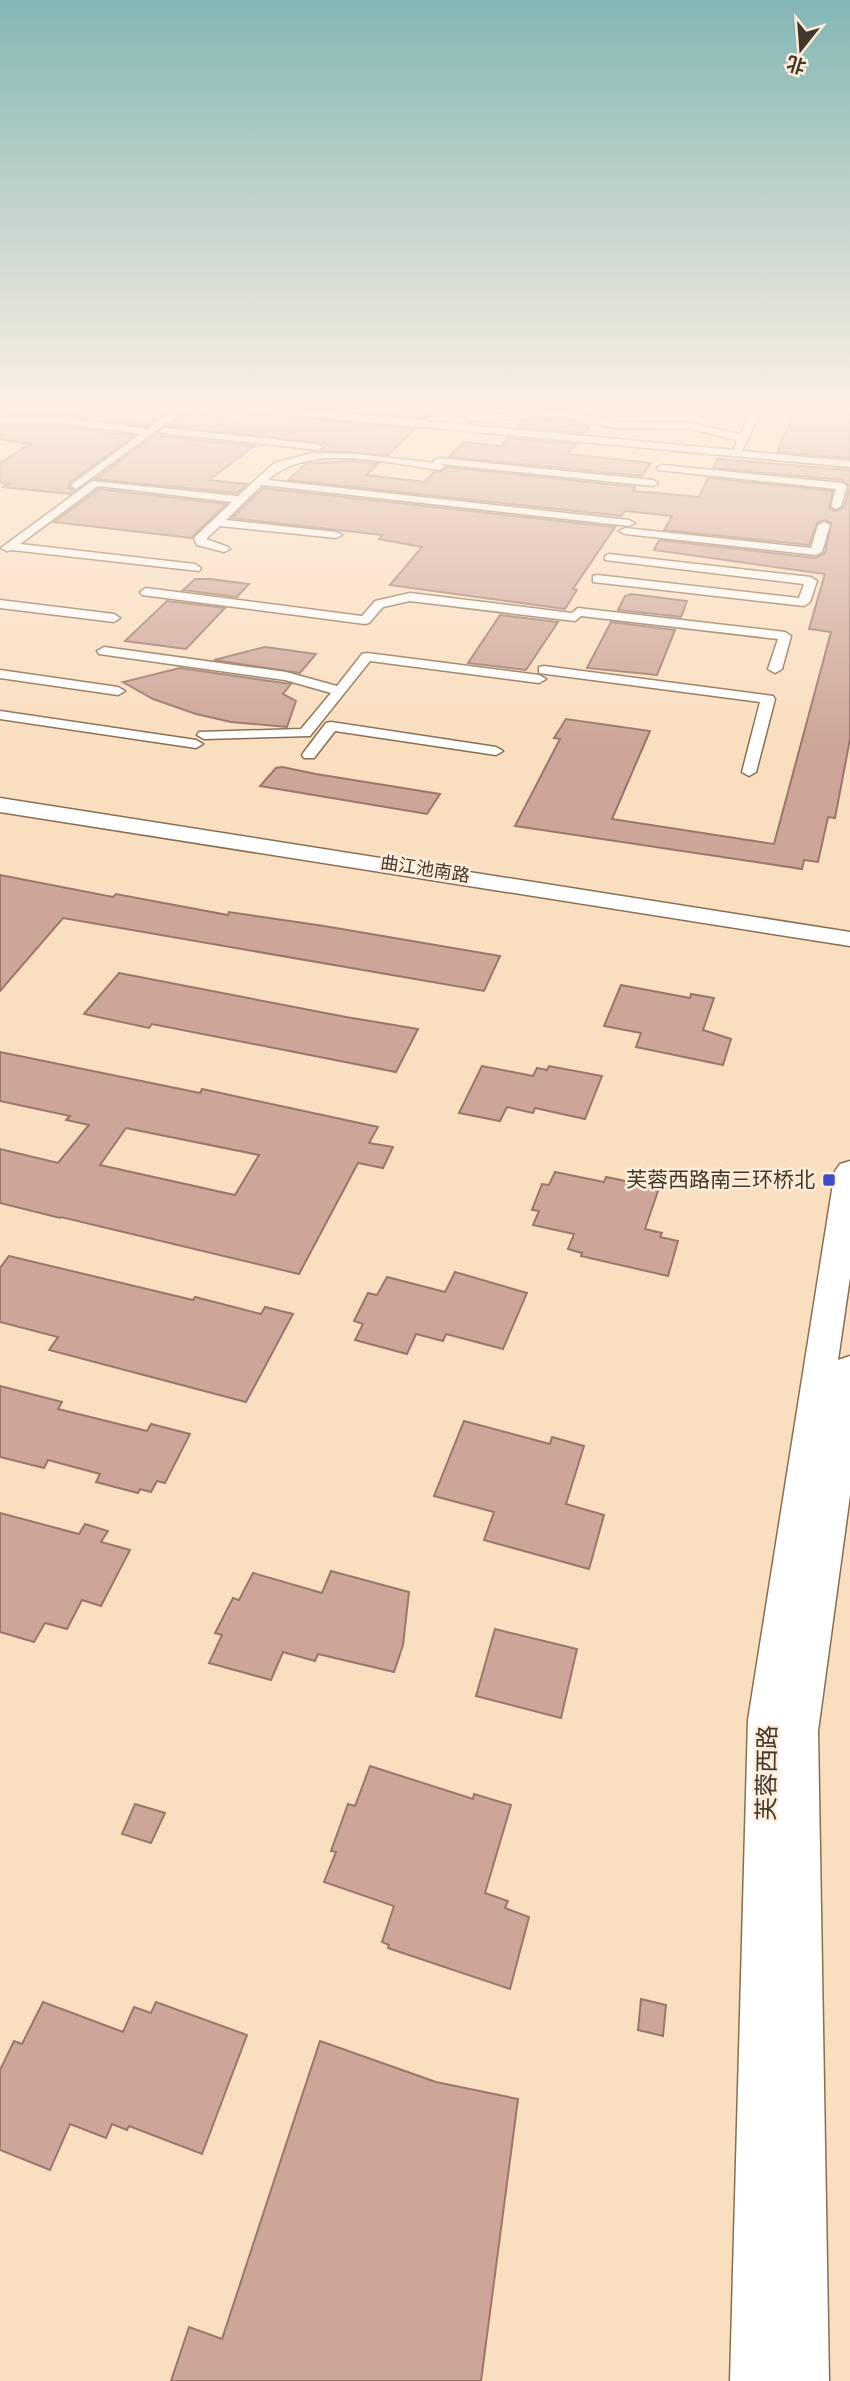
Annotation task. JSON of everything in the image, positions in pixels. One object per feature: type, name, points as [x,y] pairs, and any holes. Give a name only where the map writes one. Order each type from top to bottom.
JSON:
[{"type":"main road","name":"曲江池南路","points":[[0,794],[850,922]]},
{"type":"main road","name":"曲江池南路","points":[[0,805],[850,939]]},
{"type":"main road","name":"芙蓉西路","points":[[757,2381],[768,1720],[850,1171]]},
{"type":"main road","name":"芙蓉西路","points":[[802,2381],[798,1731],[850,1369]]},
{"type":"street","points":[[3,546],[39,518]]},
{"type":"street","points":[[3,546],[44,518]]},
{"type":"street","points":[[221,518],[200,538],[201,543],[224,549]]},
{"type":"street","points":[[555,518],[816,552],[824,525]]},
{"type":"street","points":[[217,522],[336,535]]},
{"type":"street","points":[[3,546],[195,568]]},
{"type":"street","points":[[597,579],[804,602],[811,581],[609,558]]},
{"type":"street","points":[[146,592],[365,620],[379,604],[410,597],[785,636],[775,669]]},
{"type":"street","points":[[0,604],[114,618]]},
{"type":"street","points":[[104,651],[286,676],[340,691]]},
{"type":"street","points":[[0,715],[200,740],[305,733],[367,657],[768,699],[749,772]]},
{"type":"street","points":[[0,674],[118,691]]},
{"type":"street","points":[[309,755],[331,726],[496,751]]},
{"type":"building","points":[[59,518],[211,518],[191,538],[54,522]]},
{"type":"building","points":[[233,518],[535,518],[615,527],[573,589],[577,590],[565,609],[390,585],[422,547],[379,539],[382,535]]},
{"type":"building","points":[[671,518],[850,518],[850,739],[835,818],[828,817],[818,862],[804,860],[802,869],[515,826],[560,739],[554,738],[566,719],[650,731],[612,819],[774,844],[831,632],[809,629],[825,574],[654,550],[659,540],[816,558],[825,553],[831,523],[825,520],[817,523],[809,545],[664,530]]},
{"type":"building","points":[[195,579],[249,584],[237,597],[183,590]]},
{"type":"building","points":[[631,594],[687,601],[681,617],[618,610],[625,596]]},
{"type":"building","points":[[167,601],[225,608],[186,649],[125,641]]},
{"type":"building","points":[[500,615],[558,622],[526,670],[468,663]]},
{"type":"building","points":[[611,622],[675,630],[657,675],[587,668]]},
{"type":"building","points":[[265,647],[316,654],[300,673],[214,660]]},
{"type":"building","points":[[180,668],[291,684],[283,694],[296,701],[287,727],[231,722],[196,714],[153,699],[123,682]]},
{"type":"building","points":[[276,768],[440,794],[427,814],[260,786]]},
{"type":"building","points":[[0,875],[113,897],[116,894],[228,915],[229,912],[324,926],[500,956],[484,991],[63,918],[0,991]]},
{"type":"building","points":[[119,973],[418,1029],[396,1072],[152,1024],[149,1028],[84,1014]]},
{"type":"building","points":[[621,985],[690,998],[691,994],[714,998],[703,1030],[731,1039],[723,1065],[636,1047],[641,1033],[604,1026]]},
{"type":"building","points":[[0,1052],[200,1093],[202,1089],[378,1127],[369,1143],[393,1147],[383,1168],[358,1163],[299,1274],[0,1203],[0,1149],[58,1163],[89,1125],[66,1120],[70,1116],[0,1101]],"holes":[[[126,1128],[259,1155],[235,1195],[100,1165]]]},
{"type":"building","points":[[482,1066],[533,1076],[537,1068],[547,1070],[549,1066],[602,1076],[585,1119],[535,1108],[533,1113],[507,1107],[500,1121],[459,1113]]},
{"type":"building","points":[[555,1172],[604,1182],[606,1177],[659,1188],[645,1229],[662,1233],[660,1237],[678,1241],[668,1276],[581,1256],[582,1253],[568,1249],[574,1234],[533,1225],[539,1211],[532,1210],[542,1184],[549,1185]]},
{"type":"building","points":[[9,1256],[261,1314],[265,1307],[293,1314],[246,1402],[49,1350],[58,1337],[0,1322],[0,1268]]},
{"type":"building","points":[[455,1272],[527,1293],[503,1349],[446,1334],[443,1341],[416,1334],[407,1354],[355,1340],[363,1324],[354,1321],[368,1293],[377,1295],[387,1277],[445,1292]]},
{"type":"building","points":[[0,1386],[62,1402],[58,1409],[147,1431],[151,1424],[190,1434],[165,1483],[157,1481],[151,1492],[140,1489],[138,1493],[96,1482],[100,1474],[48,1460],[44,1468],[0,1457]]},
{"type":"building","points":[[464,1421],[550,1444],[552,1437],[584,1446],[566,1504],[604,1515],[589,1569],[484,1540],[494,1512],[434,1496]]},
{"type":"building","points":[[0,1513],[79,1534],[85,1524],[108,1531],[101,1542],[130,1550],[101,1606],[82,1600],[67,1629],[45,1623],[34,1642],[0,1632]]},
{"type":"building","points":[[331,1571],[409,1592],[403,1645],[394,1672],[318,1654],[315,1661],[283,1652],[271,1680],[209,1663],[222,1635],[215,1633],[233,1598],[239,1600],[253,1573],[322,1593]]},
{"type":"building","points":[[495,1629],[577,1649],[561,1718],[476,1696]]},
{"type":"building","points":[[370,1766],[473,1799],[474,1794],[511,1805],[485,1893],[508,1901],[505,1908],[529,1917],[510,1989],[388,1948],[389,1945],[382,1942],[394,1906],[324,1882],[336,1852],[331,1851],[348,1804],[355,1806]]},
{"type":"building","points":[[135,1804],[165,1813],[151,1843],[122,1834]]},
{"type":"building","points":[[641,1999],[666,2005],[663,2036],[638,2030]]},
{"type":"building","points":[[43,2002],[123,2032],[134,2007],[151,2013],[156,2002],[247,2035],[202,2154],[129,2126],[127,2130],[112,2124],[106,2138],[70,2124],[50,2170],[0,2150],[0,2070],[14,2041],[22,2044]]},
{"type":"building","points":[[320,2041],[436,2082],[518,2099],[481,2381],[171,2381],[189,2327],[222,2339]]},
{"type":"place","name":"芙蓉西路南三环桥北","points":[[829,1180]]}]
